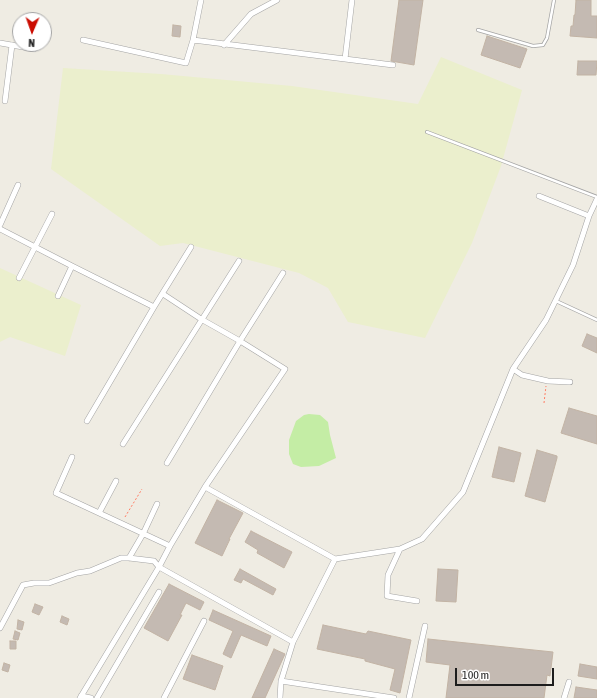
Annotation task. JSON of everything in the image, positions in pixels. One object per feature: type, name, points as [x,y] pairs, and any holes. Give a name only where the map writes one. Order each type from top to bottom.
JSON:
[{"type":"street","points":[[83,40],[186,63],[201,0]]},
{"type":"street","points":[[224,45],[251,14],[277,0]]},
{"type":"street","points":[[344,59],[352,0]]},
{"type":"street","points":[[192,40],[393,65]]},
{"type":"street","points":[[0,43],[12,45],[5,101]]},
{"type":"street","points":[[0,224],[18,185]]},
{"type":"street","points":[[539,196],[589,216]]},
{"type":"street","points":[[205,487],[335,559],[400,549],[422,539],[463,492],[513,369],[546,320],[573,265],[589,216],[597,198]]},
{"type":"street","points":[[19,278],[52,214]]},
{"type":"street","points":[[0,229],[154,307]]},
{"type":"street","points":[[87,421],[191,247]]},
{"type":"street","points":[[123,444],[239,261]]},
{"type":"street","points":[[58,296],[72,266]]},
{"type":"street","points":[[166,463],[282,273]]},
{"type":"street","points":[[91,698],[80,697],[159,568],[170,546],[205,487],[285,369],[201,319],[163,294]]},
{"type":"street","points":[[513,369],[522,375],[547,381],[570,382]]},
{"type":"street","points":[[72,457],[56,492],[170,546]]},
{"type":"street","points":[[99,513],[116,481]]},
{"type":"street","points":[[129,558],[143,534],[157,504]]},
{"type":"street","points":[[400,549],[388,575],[387,596],[416,602]]},
{"type":"street","points":[[0,628],[23,585],[49,583],[121,558],[129,558],[154,561],[159,568],[294,642]]},
{"type":"street","points":[[280,698],[281,681],[294,642],[335,559]]},
{"type":"street","points":[[97,698],[159,592]]},
{"type":"street","points":[[164,698],[204,621]]},
{"type":"street","points":[[409,698],[425,626]]},
{"type":"street","points":[[281,681],[394,698]]},
{"type":"street","points":[[564,698],[569,682]]},
{"type":"lane","points":[[478,30],[533,46],[543,45],[547,38],[554,0]]},
{"type":"lane","points":[[427,132],[597,198]]},
{"type":"lane","points":[[556,301],[597,320]]},
{"type":"path","points":[[544,404],[547,381]]},
{"type":"path","points":[[121,523],[142,489]]},
{"type":"green space","points":[[441,57],[522,90],[501,166],[472,243],[425,338],[348,322],[328,288],[299,273],[183,243],[160,246],[51,169],[63,68],[161,74],[292,86],[418,104]]},
{"type":"green space","points":[[0,268],[81,305],[65,356],[10,337],[0,342]]},
{"type":"green space","points":[[304,415],[320,415],[328,422],[336,458],[319,466],[301,467],[293,464],[289,454],[289,440],[296,421]]},
{"type":"building","points":[[399,0],[423,0],[414,65],[391,61]]},
{"type":"building","points":[[576,0],[591,0],[591,16],[597,16],[597,38],[570,36],[571,26],[573,26],[575,15]]},
{"type":"building","points":[[173,25],[181,26],[180,37],[172,36]]},
{"type":"building","points":[[487,36],[527,49],[520,68],[481,55]]},
{"type":"building","points":[[578,61],[597,61],[596,75],[577,75]]},
{"type":"building","points":[[587,334],[597,338],[597,353],[582,346]]},
{"type":"building","points":[[569,408],[597,416],[597,444],[561,433]]},
{"type":"building","points":[[499,447],[521,453],[514,482],[492,477]]},
{"type":"building","points":[[537,450],[557,456],[545,502],[525,496]]},
{"type":"building","points":[[217,500],[243,513],[222,556],[195,543]]},
{"type":"building","points":[[251,531],[292,552],[284,568],[257,553],[258,550],[245,542]]},
{"type":"building","points":[[240,569],[276,589],[273,595],[243,579],[241,583],[234,580]]},
{"type":"building","points":[[438,569],[458,570],[456,602],[436,601]]},
{"type":"building","points":[[169,584],[204,602],[200,610],[186,603],[180,615],[182,615],[168,641],[144,628]]},
{"type":"building","points":[[35,604],[43,607],[39,615],[32,612]]},
{"type":"building","points":[[213,610],[271,636],[267,646],[241,635],[231,658],[223,654],[233,631],[209,620]]},
{"type":"building","points":[[62,616],[69,619],[67,625],[60,622]]},
{"type":"building","points":[[18,620],[24,622],[22,630],[17,629]]},
{"type":"building","points":[[323,625],[366,634],[368,631],[411,640],[400,693],[390,690],[395,669],[365,661],[365,659],[317,649]]},
{"type":"building","points":[[15,631],[20,633],[18,640],[13,639]]},
{"type":"building","points":[[428,639],[553,652],[550,676],[547,675],[544,698],[446,698],[450,665],[426,662]]},
{"type":"building","points":[[10,641],[16,641],[16,649],[10,649]]},
{"type":"building","points":[[274,649],[285,654],[265,698],[252,698]]},
{"type":"building","points":[[192,655],[223,666],[215,690],[183,679]]},
{"type":"building","points":[[4,663],[10,665],[8,672],[2,670]]},
{"type":"building","points":[[580,664],[597,667],[597,679],[578,676]]},
{"type":"building","points":[[576,687],[597,690],[597,698],[574,698]]}]
